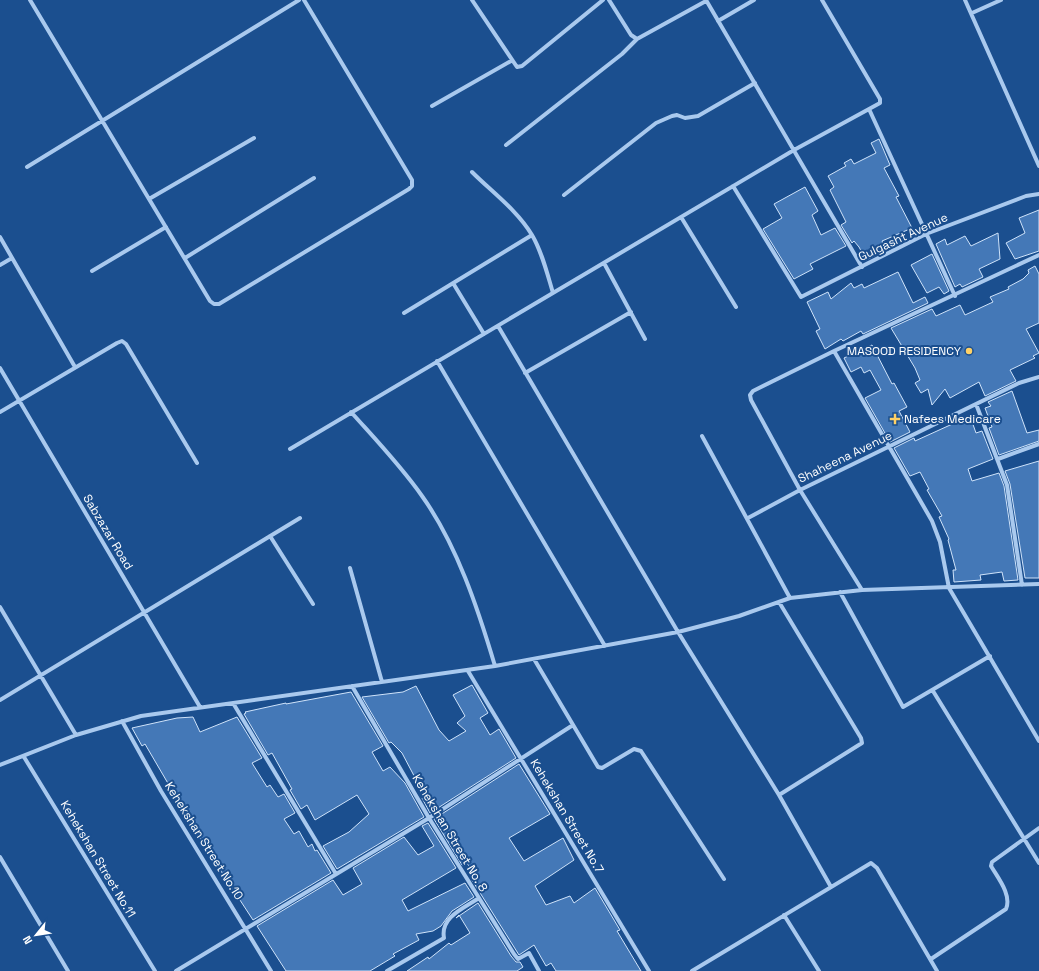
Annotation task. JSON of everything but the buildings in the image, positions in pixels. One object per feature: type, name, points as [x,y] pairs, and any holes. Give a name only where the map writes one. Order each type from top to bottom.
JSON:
[{"type":"street","points":[[30,0],[210,301],[214,304],[219,304],[403,194],[412,186],[412,180],[304,0]]},
{"type":"street","points":[[27,168],[299,0]]},
{"type":"street","points":[[472,0],[517,68],[522,66],[603,0]]},
{"type":"street","points":[[609,0],[631,35],[637,39]]},
{"type":"street","points":[[506,145],[622,54],[637,39],[706,0],[862,267]]},
{"type":"street","points":[[718,21],[754,0]]},
{"type":"street","points":[[290,449],[794,150],[880,103],[880,99],[822,0]]},
{"type":"street","points":[[965,0],[1039,166]]},
{"type":"street","points":[[972,13],[1001,0]]},
{"type":"street","points":[[432,106],[512,61]]},
{"type":"street","points":[[564,195],[656,123],[677,115],[685,118],[698,116],[755,83]]},
{"type":"street","points":[[869,109],[954,296]]},
{"type":"street","points":[[149,200],[254,138]]},
{"type":"street","points":[[472,172],[519,218],[532,235],[539,250],[553,293]]},
{"type":"street","points":[[185,258],[314,178]]},
{"type":"street","name":"Gulgasht Avenue","points":[[733,186],[800,297],[926,234],[1026,196],[1039,194]]},
{"type":"street","points":[[681,217],[736,307]]},
{"type":"street","points":[[92,271],[166,227]]},
{"type":"street","points":[[404,313],[532,235]]},
{"type":"street","points":[[0,237],[75,367]]},
{"type":"street","points":[[862,590],[800,490],[751,400],[750,395],[753,392],[834,351],[1039,255]]},
{"type":"street","points":[[0,265],[12,258]]},
{"type":"street","points":[[604,263],[645,339]]},
{"type":"street","points":[[453,283],[484,334]]},
{"type":"street","points":[[526,372],[631,312]]},
{"type":"street","points":[[498,326],[678,632],[779,796],[832,887]]},
{"type":"street","points":[[0,412],[122,341],[126,344],[197,463]]},
{"type":"street","points":[[834,351],[932,521],[940,542],[949,588],[1039,741]]},
{"type":"street","points":[[437,361],[605,646]]},
{"type":"street","name":"Sabzazar Road","points":[[0,368],[200,707]]},
{"type":"street","name":"Shaheena Avenue","points":[[748,518],[800,490],[1019,383],[1039,377]]},
{"type":"street","points":[[976,404],[1007,485],[1022,585]]},
{"type":"street","points":[[351,412],[401,468],[423,497],[442,528],[471,594],[495,666]]},
{"type":"street","points":[[702,436],[748,518],[790,598]]},
{"type":"street","points":[[998,459],[1039,444]]},
{"type":"street","points":[[0,700],[300,518]]},
{"type":"street","points":[[270,536],[313,604]]},
{"type":"street","points":[[350,568],[382,682]]},
{"type":"street","points":[[0,765],[24,757],[76,735],[140,716],[468,671],[678,632],[739,616],[790,598],[862,590],[1039,584]]},
{"type":"street","points":[[840,592],[903,707],[933,691],[990,656]]},
{"type":"street","points":[[779,602],[861,738],[862,743],[779,796]]},
{"type":"street","points":[[0,607],[76,735]]},
{"type":"street","points":[[534,659],[600,769],[634,749],[637,748],[644,754],[724,879]]},
{"type":"street","name":"Kehekshan Street No.7","points":[[468,671],[649,971]]},
{"type":"street","name":"Kehekshan Street No. 8","points":[[352,686],[429,818],[514,954],[518,959],[529,953],[539,971]]},
{"type":"street","points":[[933,691],[1039,863]]},
{"type":"street","points":[[233,703],[336,874]]},
{"type":"street","name":"Kehekshan Street No.10","points":[[122,721],[161,791],[271,971]]},
{"type":"street","points":[[176,971],[429,818],[573,725]]},
{"type":"street","name":"Kehekshan Street No.11","points":[[24,757],[154,971]]},
{"type":"street","points":[[931,959],[1006,909],[1008,904],[1007,895],[991,866],[992,862],[1039,828]]},
{"type":"street","points":[[0,857],[68,971]]},
{"type":"street","points":[[692,971],[871,863],[877,868],[938,971]]},
{"type":"street","points":[[387,971],[444,938],[443,932],[450,918],[479,898]]},
{"type":"street","points":[[784,915],[819,971]]},
{"type":"place","name":"MASOOD RESIDENCY","points":[[969,351]]},
{"type":"place","name":"Nafees Medicare","points":[[895,419]]}]
